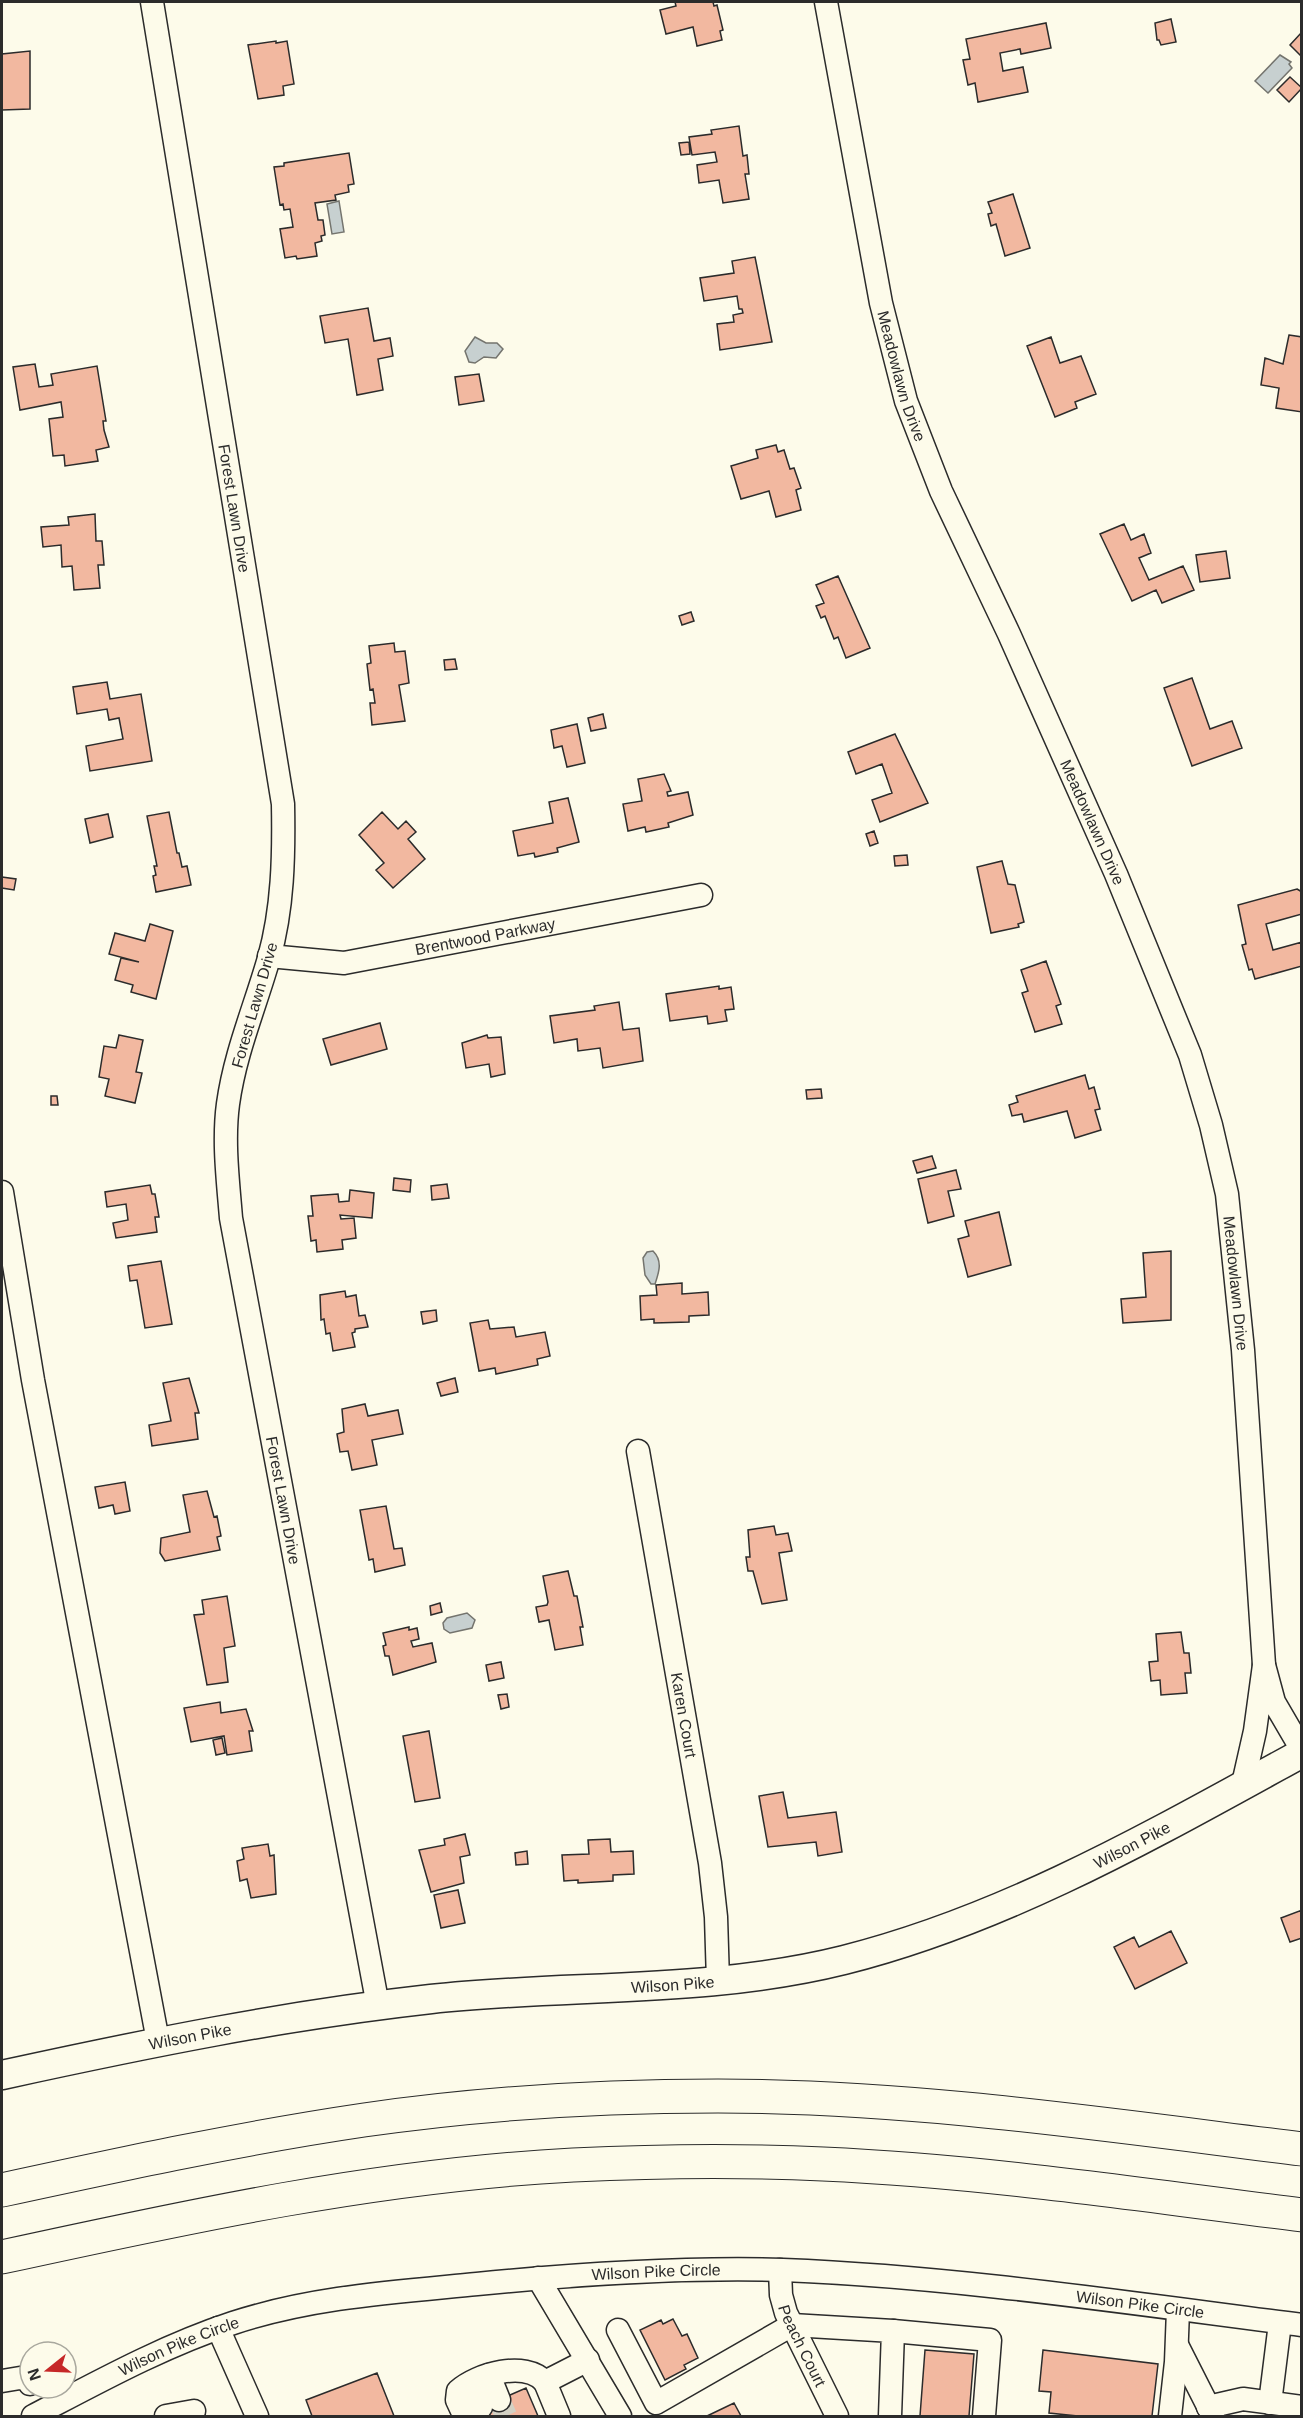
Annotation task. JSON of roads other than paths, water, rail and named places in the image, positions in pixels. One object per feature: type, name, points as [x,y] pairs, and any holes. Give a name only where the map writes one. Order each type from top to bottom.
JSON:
[{"type":"highway","points":[[2,2190],[261,2137],[366,2120],[507,2105],[648,2097],[824,2099],[931,2106],[1302,2149]]},
{"type":"highway","points":[[2,2257],[196,2215],[407,2180],[537,2167],[645,2163],[790,2162],[922,2171],[1302,2215]]},
{"type":"main road","name":"Wilson Pike","points":[[2,2075],[158,2041],[378,2006],[444,1998],[718,1981],[840,1961],[898,1946],[972,1920],[1057,1882],[1302,1752]]},
{"type":"street","name":"Forest Lawn Drive","points":[[152,2],[283,804],[282,885],[270,956],[241,1046],[231,1088],[226,1137],[229,1198],[238,1260],[378,2006]]},
{"type":"street","name":"Meadowlawn Drive","points":[[826,2],[881,303],[906,400],[941,491],[1009,634],[1116,874],[1190,1055],[1211,1125],[1227,1194],[1242,1339],[1264,1665],[1274,1702],[1302,1752]]},
{"type":"street","name":"Brentwood Parkway","points":[[270,956],[344,963],[701,895]]},
{"type":"street","points":[[2,1192],[35,1392],[158,2041]]},
{"type":"street","name":"Karen Court","points":[[638,1451],[710,1863],[716,1917],[718,1981]]},
{"type":"street","name":"Meadowlawn Drive","points":[[1243,1784],[1254,1740],[1264,1665]]},
{"type":"street","name":"Wilson Pike Circle","points":[[49,2412],[172,2344],[261,2314],[334,2299],[538,2278],[689,2270],[780,2270],[935,2281],[1291,2324]]},
{"type":"street","name":"Peach Court","points":[[780,2270],[782,2301],[837,2416]]},
{"type":"street","points":[[538,2278],[620,2416]]},
{"type":"street","points":[[1170,2416],[1178,2310]]},
{"type":"street","points":[[1270,2403],[1291,2324]]},
{"type":"street","points":[[618,2330],[656,2403],[792,2325],[990,2340],[984,2416]]},
{"type":"street","points":[[218,2328],[257,2416]]},
{"type":"street","points":[[890,2416],[893,2331]]},
{"type":"street","points":[[1177,2346],[1210,2412],[1243,2399],[1302,2407]]},
{"type":"street","points":[[544,2382],[588,2360]]},
{"type":"street","points":[[480,2379],[481,2407],[457,2395],[458,2391],[480,2379],[518,2371],[537,2375],[544,2382],[559,2416]]},
{"type":"street","points":[[2,2381],[18,2378]]},
{"type":"street","points":[[166,2416],[194,2410]]},
{"type":"tunnel","points":[[499,2400],[506,2416]]}]
